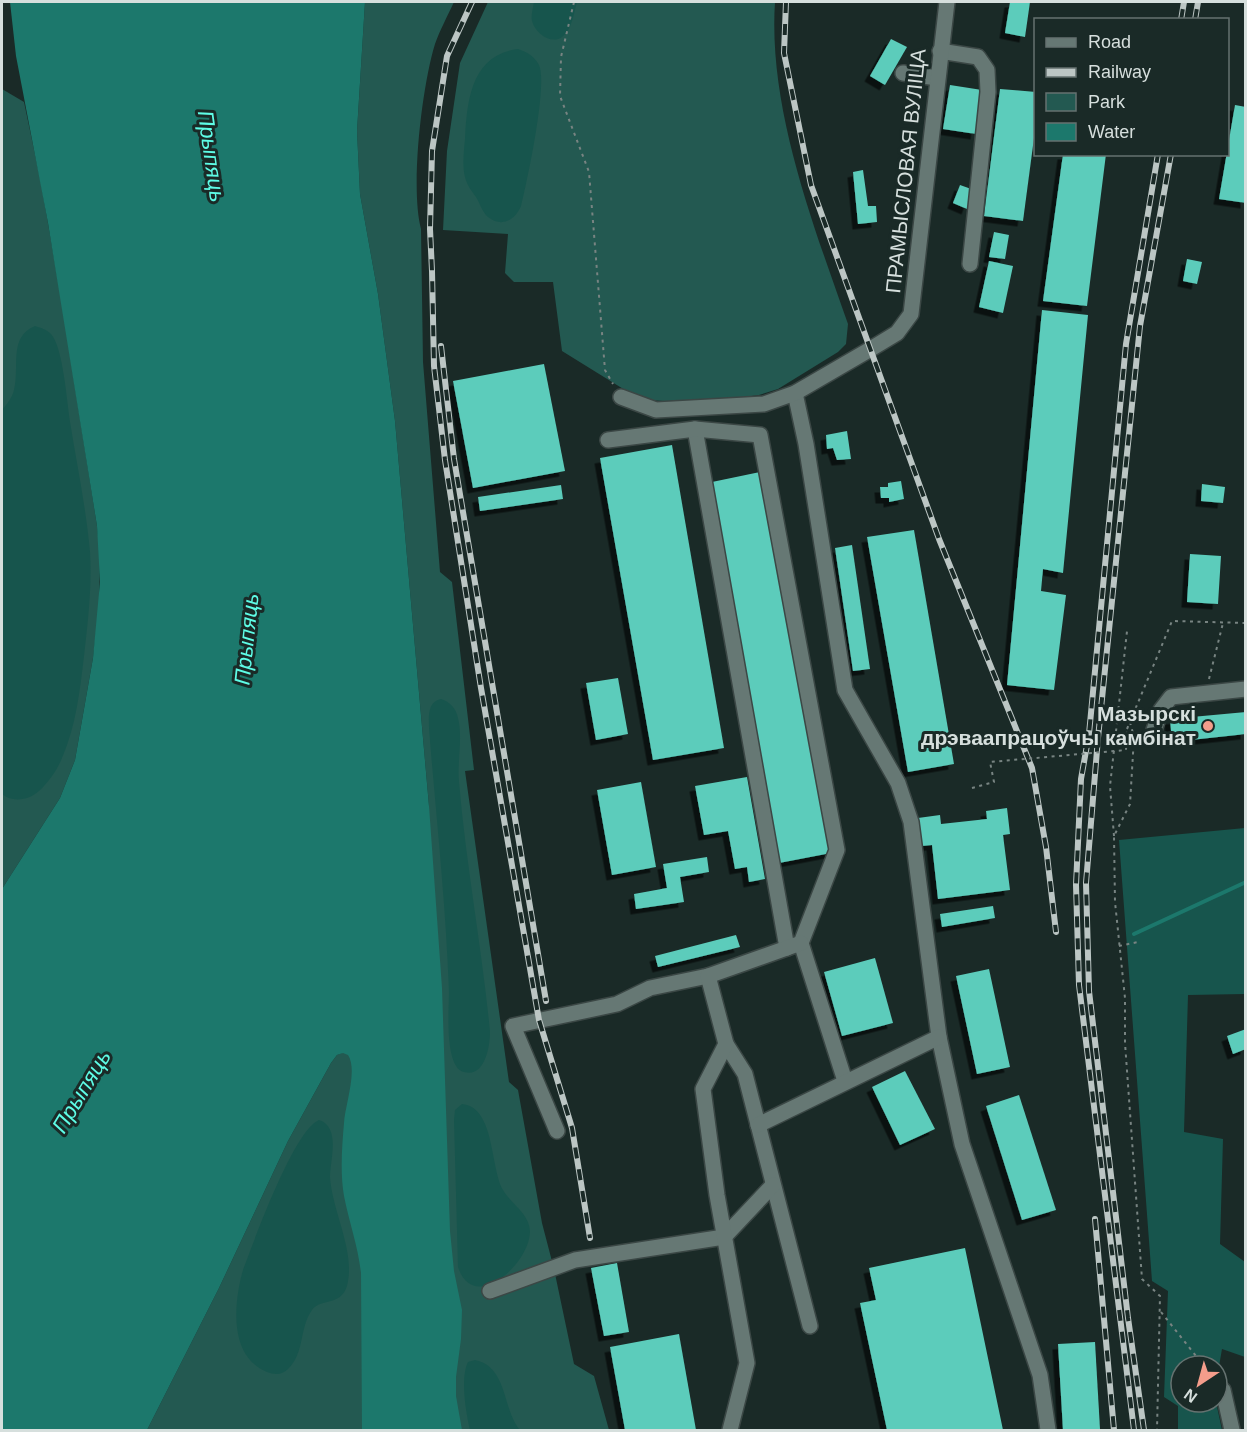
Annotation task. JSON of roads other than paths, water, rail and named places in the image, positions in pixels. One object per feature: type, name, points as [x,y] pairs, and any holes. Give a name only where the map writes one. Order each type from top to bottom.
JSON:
[{"type":"street","name":"ПРАМЫСЛОВАЯ ВУЛІЦА","points":[[621,397],[656,410],[764,404],[795,393],[897,333],[911,314],[947,2]]},
{"type":"street","points":[[940,51],[978,57],[987,70],[988,92],[970,264]]},
{"type":"street","points":[[903,73],[937,78]]},
{"type":"street","points":[[795,393],[806,444],[846,690],[897,783],[911,822],[939,1037],[962,1144],[1040,1375],[1048,1431]]},
{"type":"street","points":[[695,429],[794,946],[845,1081]]},
{"type":"street","points":[[557,1131],[513,1026],[617,1004],[650,988],[708,975],[794,946],[837,850],[760,435],[695,429],[608,440]]},
{"type":"street","points":[[1154,730],[1161,710],[1171,697],[1245,689]]},
{"type":"street","points":[[708,975],[726,1044],[745,1074],[810,1326]]},
{"type":"street","points":[[758,1125],[939,1037]]},
{"type":"street","points":[[726,1044],[703,1089],[724,1237],[747,1363],[730,1431]]},
{"type":"street","points":[[490,1291],[575,1260],[724,1237],[773,1185]]},
{"type":"street","points":[[1228,1414],[1232,1431]]},
{"type":"water","name":"Прыпяць","points":[[10,2],[365,2],[357,131],[360,194],[378,294],[395,421],[429,806],[442,988],[450,1231],[454,1271],[462,1310],[456,1396],[462,1430],[362,1430],[361,1273],[344,1196],[342,1169],[344,1123],[352,1069],[348,1055],[343,1053],[337,1055],[331,1063],[288,1141],[219,1288],[147,1430],[2,1430],[2,889],[60,798],[75,760],[93,658],[100,582],[97,526],[48,223],[16,56]]},
{"type":"waterway","points":[[1134,934],[1246,882]]},
{"type":"railway","points":[[472,2],[447,56],[432,151],[430,229],[434,366],[445,460],[481,688],[539,1020],[572,1128],[590,1238]]},
{"type":"railway","points":[[786,2],[784,53],[811,185],[939,539],[1032,768],[1046,847],[1056,932]]},
{"type":"railway","points":[[1181,18],[1184,2]]},
{"type":"railway","points":[[1195,18],[1198,2]]},
{"type":"railway","points":[[1134,1430],[1079,985],[1076,885],[1081,779],[1089,734],[1126,344],[1158,156]]},
{"type":"railway","points":[[1144,1430],[1128,1318],[1089,991],[1086,883],[1098,738],[1140,326],[1171,156]]},
{"type":"railway","points":[[441,346],[454,459],[546,1001]]},
{"type":"railway","points":[[1095,1219],[1114,1430]]},
{"type":"place","name":"Мазырскі дрэваапрацоўчы камбінат","points":[[1208,726]]}]
